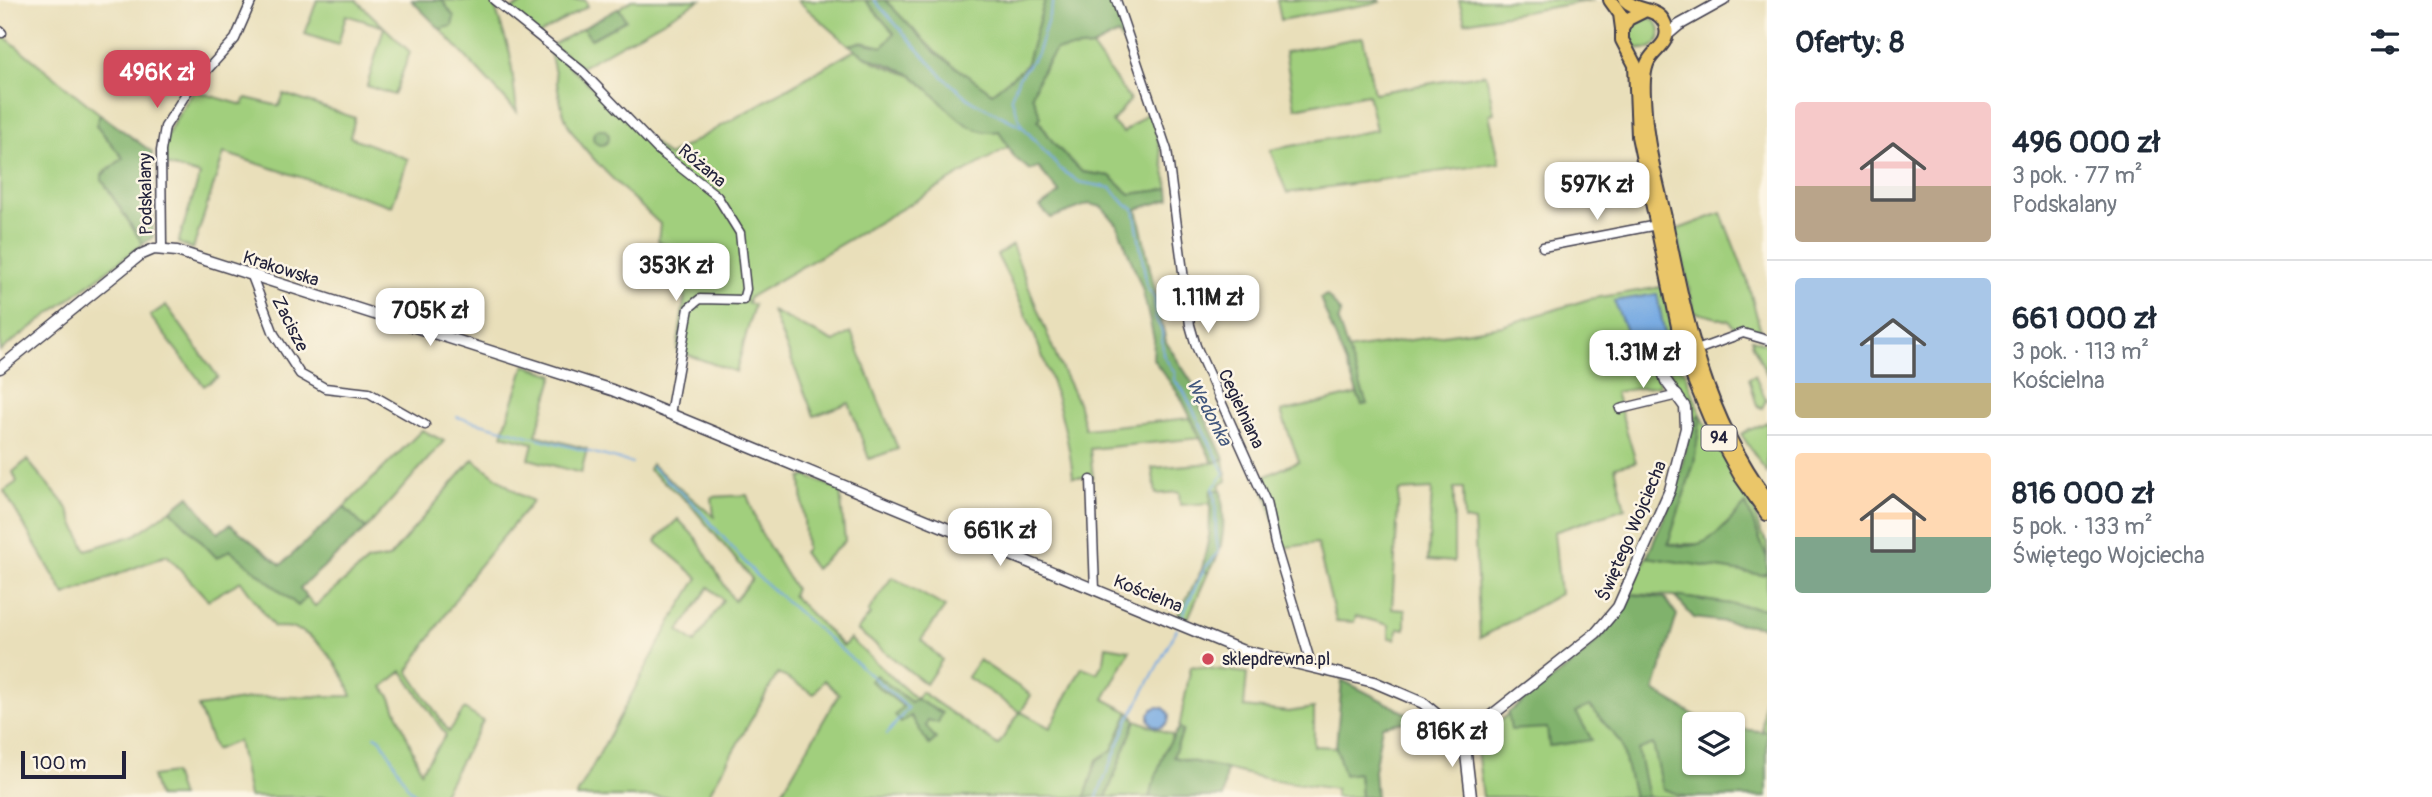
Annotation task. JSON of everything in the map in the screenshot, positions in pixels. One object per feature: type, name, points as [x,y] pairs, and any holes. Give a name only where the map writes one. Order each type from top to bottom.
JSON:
[{"type":"main road","name":"94","points":[[1610,0],[1620,15],[1622,43],[1635,65],[1636,121],[1657,225],[1690,353],[1718,436],[1767,514]]},
{"type":"main road","points":[[1625,0],[1634,7],[1662,18],[1667,36]]},
{"type":"main road","points":[[1622,29],[1631,16],[1647,10]]},
{"type":"main road","name":"94","points":[[1667,36],[1654,53],[1646,71],[1646,124],[1690,353],[1724,430],[1767,499]]},
{"type":"main road","points":[[1628,52],[1643,56],[1654,53]]},
{"type":"street","name":"Podskalany","points":[[162,249],[160,151],[165,127],[187,92],[234,39],[252,0]]},
{"type":"street","name":"Różana","points":[[494,0],[582,71],[657,149],[717,196],[740,233],[746,289],[743,300],[699,299],[689,308],[670,414]]},
{"type":"street","name":"Cegielniana","points":[[1116,0],[1167,150],[1190,325],[1196,346],[1214,392],[1266,502],[1275,544],[1312,667]]},
{"type":"street","points":[[1667,36],[1696,15],[1724,0]]},
{"type":"street","points":[[1662,18],[1696,15]]},
{"type":"street","points":[[1543,247],[1657,225]]},
{"type":"street","name":"Krakowska","points":[[162,249],[583,380],[701,427]]},
{"type":"street","points":[[0,368],[141,255],[162,249]]},
{"type":"street","name":"Zacisze","points":[[253,276],[274,334],[300,374],[325,388],[369,393],[425,425]]},
{"type":"street","points":[[1690,353],[1737,334],[1749,334],[1767,340]]},
{"type":"street","name":"Świętego Wojciecha","points":[[1464,737],[1525,686],[1568,656],[1613,616],[1676,471],[1687,420],[1685,407],[1666,381],[1662,369],[1668,361],[1690,353]]},
{"type":"street","points":[[1620,409],[1678,396]]},
{"type":"street","name":"Kościelna","points":[[701,427],[1241,650],[1374,682],[1423,704],[1464,737]]},
{"type":"street","points":[[1091,480],[1095,590]]},
{"type":"street","points":[[1464,737],[1471,797]]},
{"type":"green space","points":[[317,0],[356,0],[410,52],[394,95],[367,86],[384,27],[346,15],[338,45],[305,34]]},
{"type":"green space","points":[[411,0],[442,0],[454,17],[452,26],[440,29]]},
{"type":"green space","points":[[442,0],[493,1],[510,53],[517,112],[440,29],[452,26],[454,17]]},
{"type":"green space","points":[[529,0],[585,0],[588,6],[538,35],[510,10]]},
{"type":"green space","points":[[632,0],[700,0],[581,67],[552,45],[583,28],[592,39],[626,20],[619,8]]},
{"type":"green space","points":[[797,0],[865,0],[894,33],[883,47],[861,42],[849,45]]},
{"type":"green space","points":[[865,0],[885,0],[935,52],[992,93],[1026,66],[1045,0],[1112,0],[1124,38],[1121,40],[1118,34],[1092,47],[1056,50],[1042,70],[1032,95],[1041,117],[1038,120],[1055,145],[1082,172],[1110,176],[1130,194],[1169,189],[1170,199],[1137,209],[1166,342],[1200,395],[1198,402],[1224,459],[1213,463],[1180,396],[1153,359],[1154,339],[1142,288],[1117,224],[1102,207],[1089,204],[1051,218],[1040,207],[1060,193],[1038,167],[1030,170],[1014,157],[999,131],[974,129],[952,113],[913,76],[849,45],[861,42],[883,47],[894,33]]},
{"type":"green space","points":[[885,0],[1045,0],[1026,66],[992,93],[935,52]]},
{"type":"green space","points":[[1277,0],[1379,0],[1380,2],[1281,20]]},
{"type":"green space","points":[[1459,0],[1594,0],[1465,22]]},
{"type":"green space","points":[[619,8],[626,20],[591,39],[583,28]]},
{"type":"green space","points":[[1644,17],[1655,22],[1660,33],[1655,44],[1644,49],[1633,44],[1628,33],[1633,22]]},
{"type":"green space","points":[[0,33],[100,114],[96,126],[124,158],[102,174],[102,180],[143,244],[0,351]]},
{"type":"green space","points":[[1363,37],[1374,93],[1486,74],[1494,113],[1489,114],[1500,163],[1287,193],[1270,150],[1376,130],[1368,94],[1295,108],[1285,52]]},
{"type":"green space","points":[[548,47],[668,156],[855,50],[877,63],[913,76],[968,124],[999,131],[1008,147],[750,297],[747,303],[754,305],[736,372],[677,351],[686,287],[671,279],[677,251],[658,241],[660,224],[608,175],[573,132],[563,111]]},
{"type":"green space","points":[[1092,47],[1130,100],[1112,122],[1123,133],[1151,110],[1169,189],[1130,194],[1110,176],[1082,172],[1055,145],[1038,119],[1032,95],[1034,84],[1056,50]]},
{"type":"green space","points":[[194,91],[243,105],[246,98],[279,106],[284,94],[355,118],[350,137],[408,159],[392,206],[224,153],[193,249],[178,243],[200,175],[163,164],[163,154],[172,126]]},
{"type":"green space","points":[[100,114],[152,152],[153,237],[143,244],[102,180],[102,175],[123,158],[96,125]]},
{"type":"green space","points":[[601,129],[609,137],[601,145],[593,137]]},
{"type":"green space","points":[[1721,213],[1747,279],[1762,336],[1745,327],[1734,328],[1729,321],[1694,312],[1676,230]]},
{"type":"green space","points":[[1012,245],[1058,361],[1078,402],[1085,429],[1189,418],[1201,438],[1090,449],[1093,477],[1073,477],[1055,392],[1023,307],[997,255]]},
{"type":"green space","points":[[1662,287],[1675,342],[1673,350],[1656,367],[1660,385],[1615,392],[1636,462],[1615,467],[1625,508],[1554,532],[1560,594],[1480,638],[1474,522],[1464,520],[1463,488],[1454,488],[1454,562],[1428,560],[1432,489],[1399,491],[1392,609],[1405,610],[1405,629],[1399,628],[1395,639],[1389,638],[1389,625],[1356,616],[1354,622],[1336,621],[1317,543],[1281,548],[1269,502],[1259,479],[1299,461],[1281,412],[1357,394],[1362,405],[1367,404],[1346,350],[1502,326],[1589,299]]},
{"type":"green space","points":[[1327,295],[1341,313],[1338,322],[1367,404],[1362,405],[1320,298]]},
{"type":"green space","points":[[166,305],[218,377],[204,386],[150,316]]},
{"type":"green space","points":[[772,311],[834,342],[851,332],[898,449],[869,459],[849,403],[814,416]]},
{"type":"green space","points":[[1752,339],[1767,344],[1767,375],[1752,343]]},
{"type":"green space","points":[[525,365],[554,375],[536,435],[587,449],[581,473],[529,459],[533,443],[502,435]]},
{"type":"green space","points":[[1677,366],[1685,372],[1714,442],[1752,502],[1760,532],[1767,542],[1767,558],[1746,505],[1706,544],[1668,544],[1694,463],[1700,416],[1692,419],[1689,405],[1670,376],[1671,369]]},
{"type":"green space","points":[[1755,375],[1766,400],[1762,408],[1757,406],[1749,378]]},
{"type":"green space","points":[[1701,415],[1694,463],[1668,544],[1682,546],[1704,542],[1720,531],[1746,504],[1767,558],[1767,573],[1762,575],[1647,557],[1676,490],[1692,419]]},
{"type":"green space","points":[[1767,422],[1767,473],[1741,434]]},
{"type":"green space","points":[[422,430],[444,441],[366,529],[344,507]]},
{"type":"green space","points":[[473,459],[520,495],[533,501],[473,573],[408,671],[449,732],[464,709],[483,721],[441,797],[249,797],[238,741],[215,750],[198,707],[261,697],[352,696],[343,677],[323,648],[305,633],[294,628],[274,627],[241,581],[208,600],[167,555],[65,595],[4,491],[17,482],[13,472],[27,460],[67,507],[86,550],[135,535],[171,510],[217,558],[230,550],[298,606],[307,597],[315,606],[368,561],[389,558]],"holes":[[[402,671],[446,735],[421,771],[391,698],[383,687]]]},
{"type":"green space","points":[[1224,459],[1227,481],[1219,485],[1221,490],[1211,490],[1212,503],[1180,505],[1179,492],[1156,494],[1152,468],[1213,463]]},
{"type":"green space","points":[[651,464],[714,517],[712,497],[747,495],[761,533],[795,589],[792,595],[843,646],[850,639],[916,699],[921,692],[998,745],[1020,712],[967,677],[979,660],[1031,695],[1021,712],[1050,728],[1082,667],[1097,673],[1104,661],[1106,646],[1130,650],[1104,699],[1129,712],[1112,750],[1097,760],[1085,797],[779,797],[839,694],[824,680],[814,694],[778,673],[707,797],[576,797],[672,620],[698,578],[656,542],[658,538],[678,519],[696,538],[734,601],[752,579],[689,503],[649,470]],"holes":[[[709,587],[723,600],[695,643],[679,631]],[[871,681],[911,702],[928,720],[926,726],[935,739],[911,716],[901,722],[903,706]]]},
{"type":"green space","points":[[807,476],[840,490],[845,541],[815,569],[803,552],[806,549],[801,478]]},
{"type":"green space","points":[[1211,490],[1221,490],[1223,533],[1218,554],[1208,573],[1202,569],[1209,536]]},
{"type":"green space","points":[[189,496],[218,533],[230,524],[281,565],[344,507],[366,529],[300,588],[307,597],[298,606],[230,550],[217,558],[171,510]]},
{"type":"green space","points":[[1647,557],[1762,575],[1767,573],[1767,609],[1674,596],[1629,594]]},
{"type":"green space","points":[[1202,569],[1208,573],[1187,621],[1177,617]]},
{"type":"green space","points":[[892,577],[945,607],[921,640],[942,660],[926,684],[857,630],[870,615],[868,612]]},
{"type":"green space","points":[[1629,594],[1665,598],[1677,615],[1654,691],[1690,712],[1682,712],[1682,775],[1745,775],[1745,729],[1767,732],[1767,797],[1687,797],[1663,789],[1653,744],[1638,750],[1648,797],[1634,797],[1621,743],[1590,706],[1576,712],[1592,740],[1549,746],[1547,728],[1511,730],[1508,713],[1592,647],[1619,614]]},
{"type":"green space","points":[[1674,596],[1767,609],[1767,627],[1694,618]]},
{"type":"green space","points":[[1767,647],[1767,732],[1762,732]]},
{"type":"green space","points":[[1580,658],[1682,752],[1682,775],[1700,775],[1710,797],[1483,797],[1477,749],[1481,736]]},
{"type":"green space","points":[[1191,666],[1247,673],[1244,707],[1288,712],[1314,708],[1314,746],[1336,747],[1344,774],[1359,773],[1361,797],[1335,797],[1336,789],[1268,779],[1173,757],[1183,731],[1179,728]]},
{"type":"green space","points":[[876,675],[911,702],[916,699],[942,713],[938,723],[928,720],[926,726],[936,739],[929,745],[911,716],[901,723],[895,715],[903,706],[870,681]]},
{"type":"green space","points":[[1342,680],[1414,717],[1410,721],[1382,726],[1374,771],[1376,797],[1361,797],[1359,773],[1344,775],[1336,747]]},
{"type":"green space","points":[[1129,712],[1136,720],[1106,797],[1085,797],[1097,760],[1112,750]]},
{"type":"green space","points":[[1136,720],[1173,735],[1149,797],[1106,797]]},
{"type":"green space","points":[[1179,728],[1183,730],[1173,757],[1226,769],[1223,797],[1149,797],[1165,750]]},
{"type":"green space","points":[[173,773],[181,797],[158,797],[152,776]]},
{"type":"water","points":[[1657,294],[1665,336],[1651,353],[1636,356],[1614,301]]},
{"type":"water","points":[[1159,707],[1166,710],[1169,717],[1166,724],[1159,727],[1152,724],[1149,717],[1152,710]]},
{"type":"waterway","name":"Wędonka","points":[[874,0],[943,77],[970,100],[1023,127],[1060,169],[1079,182],[1111,188],[1126,205],[1134,208],[1147,287],[1155,299],[1155,317],[1162,331],[1163,355],[1175,373],[1174,380],[1183,390],[1225,473],[1213,488],[1219,552],[1204,569],[1181,619]]},
{"type":"waterway","points":[[1022,126],[1011,97],[1019,77],[1037,54],[1054,0]]},
{"type":"waterway","points":[[457,417],[632,463]]},
{"type":"waterway","points":[[652,467],[694,504],[757,576],[908,708],[887,734]]},
{"type":"waterway","name":"Wędonka","points":[[1097,797],[1128,721],[1177,629]]},
{"type":"waterway","points":[[375,736],[381,739],[408,787],[419,797]]},
{"type":"place","name":"sklepdrewna.pl","points":[[1208,659]]}]
